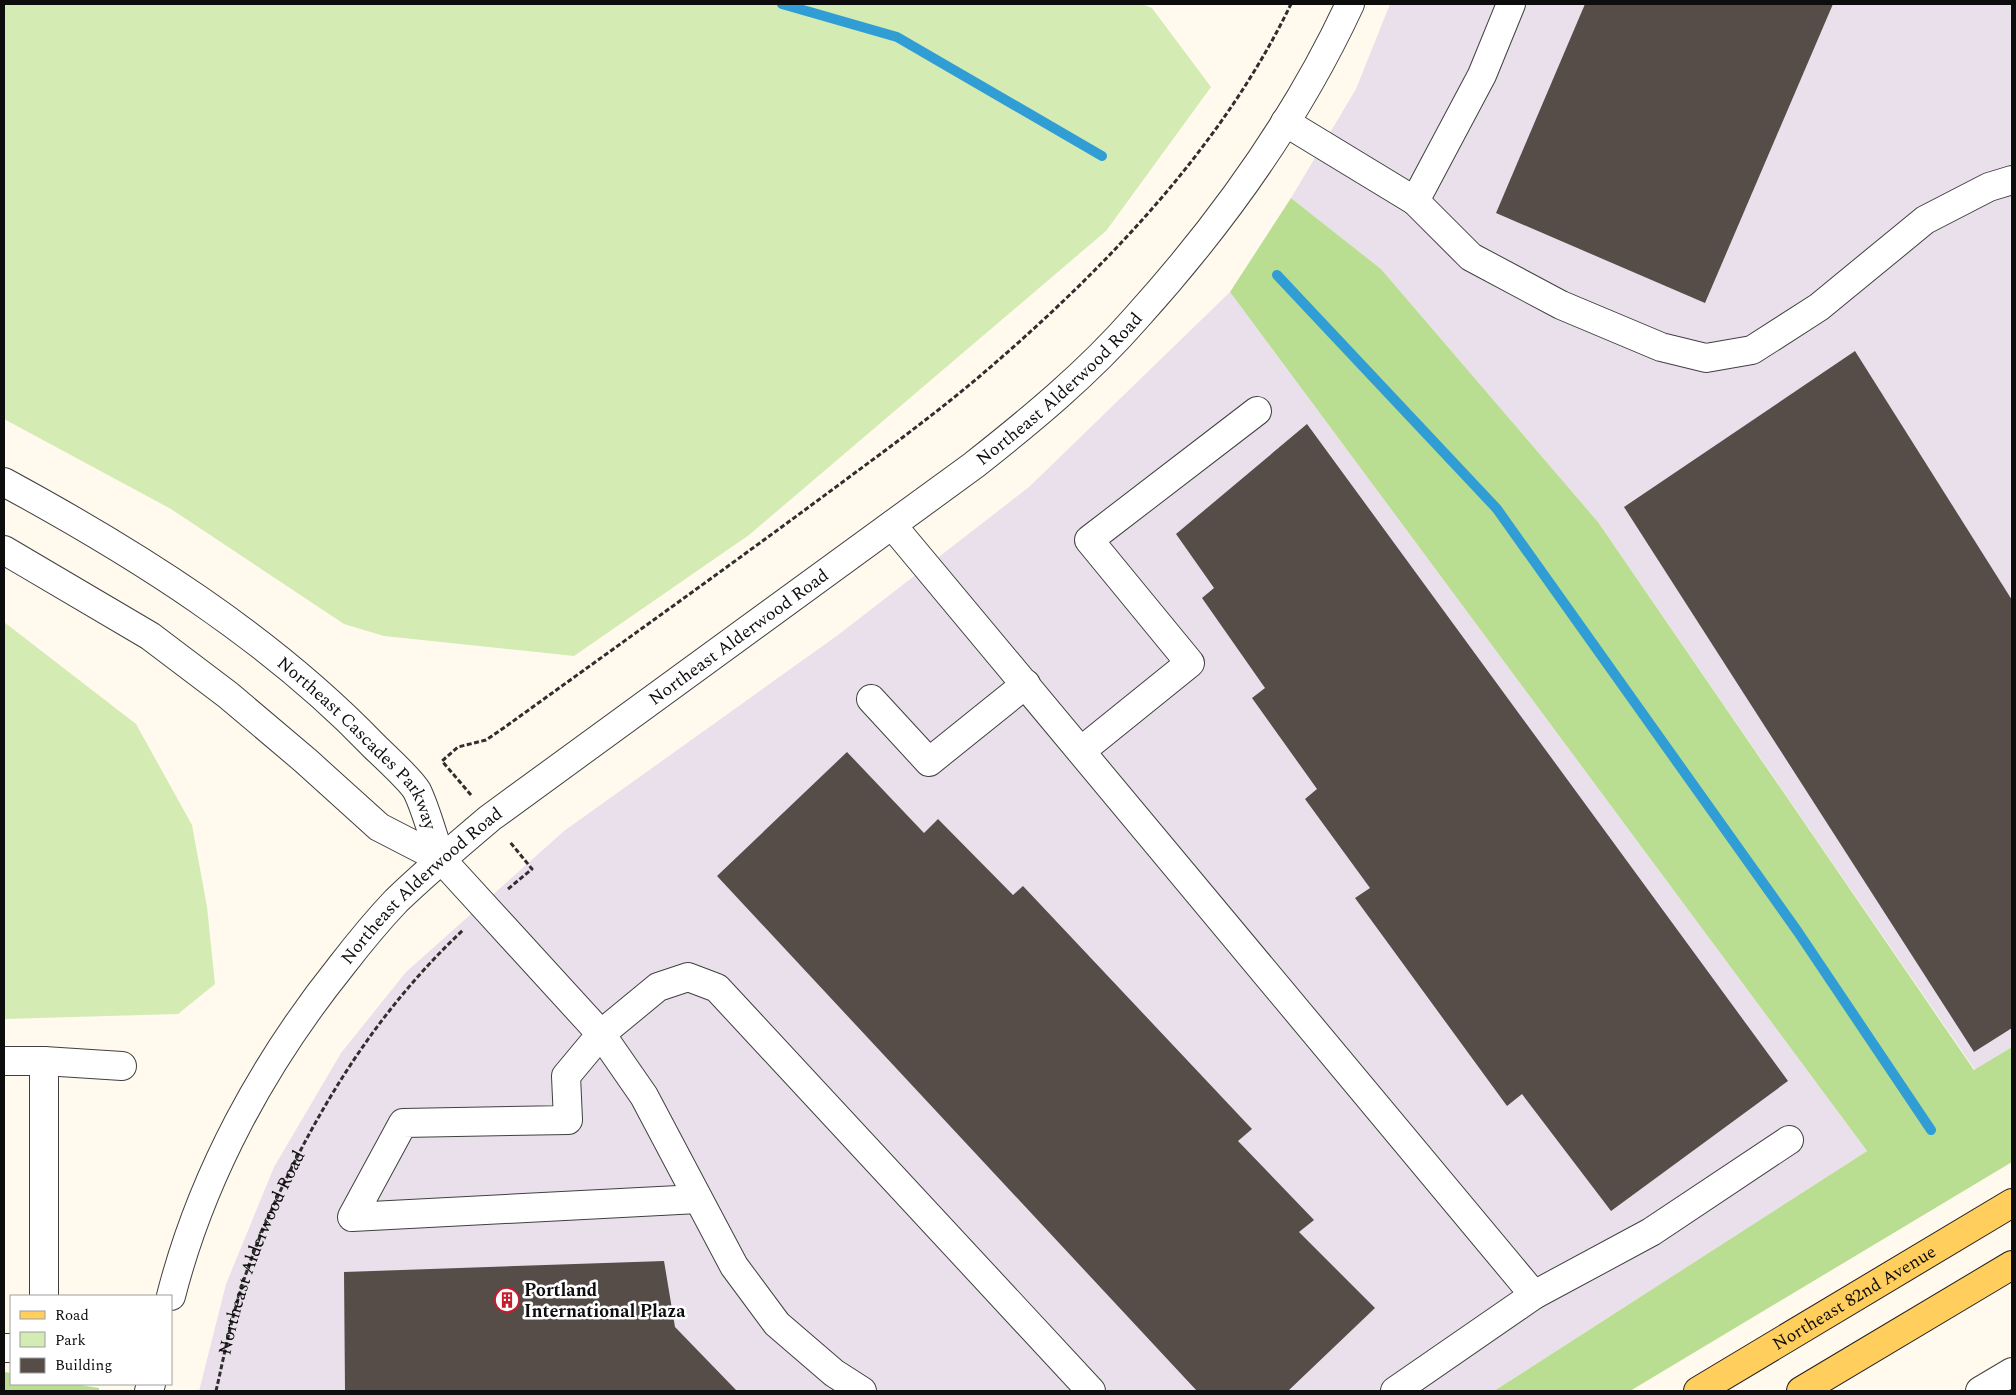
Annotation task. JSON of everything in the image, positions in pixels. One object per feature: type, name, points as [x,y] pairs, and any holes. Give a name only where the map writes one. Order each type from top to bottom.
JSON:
[{"type":"main road","name":"Northeast 82nd Avenue","points":[[1698,1391],[2012,1203]]},
{"type":"main road","points":[[1801,1391],[2012,1264]]},
{"type":"street","name":"Northeast Alderwood Road","points":[[171,1295],[182,1256],[224,1150],[253,1095],[283,1044],[319,994],[395,902],[441,859],[490,818],[892,525],[1030,421],[1085,370],[1136,319],[1195,248],[1237,193],[1285,122],[1335,37],[1350,4]]},
{"type":"street","points":[[1414,201],[1482,75],[1511,4]]},
{"type":"street","points":[[1285,122],[1414,201],[1471,257],[1561,306],[1661,347],[1706,358],[1752,350],[1819,307],[1925,220],[1989,187],[2012,180]]},
{"type":"street","points":[[1081,751],[1190,663],[1089,540],[1257,411]]},
{"type":"street","name":"Northeast Cascades Parkway","points":[[4,482],[121,548],[194,597],[282,662],[356,727],[417,790],[441,859]]},
{"type":"street","points":[[892,525],[1534,1295]]},
{"type":"street","name":"Northeast Cascades Parkway","points":[[4,550],[150,636],[228,696],[306,761],[379,827],[441,859]]},
{"type":"street","points":[[871,699],[928,762],[1026,684]]},
{"type":"street","points":[[441,859],[601,1034],[644,1096],[734,1266],[777,1324],[834,1373],[862,1391]]},
{"type":"street","points":[[698,1199],[352,1217],[403,1122],[568,1120],[566,1076],[601,1034],[658,987],[688,977],[717,988],[1091,1391]]},
{"type":"street","points":[[4,1061],[44,1061],[122,1066]]},
{"type":"street","points":[[44,1061],[44,1295]]},
{"type":"street","points":[[1395,1391],[1534,1295],[1651,1232],[1789,1140]]},
{"type":"street","points":[[1980,1391],[2012,1372]]},
{"type":"path","points":[[442,761],[458,747],[486,740],[521,716],[741,557],[922,422],[981,375],[1068,295],[1132,230],[1177,179],[1226,115],[1257,66],[1291,4]]},
{"type":"path","name":"Northeast Alderwood Road","points":[[216,1391],[238,1299],[268,1216],[318,1116],[360,1050],[396,1002],[439,953],[486,907],[532,869]]},
{"type":"shaded area","points":[[1390,4],[2012,4],[2012,1047],[1975,1070],[1598,522],[1381,269],[1291,198],[1356,89]]},
{"type":"shaded area","points":[[1230,292],[1867,1151],[1494,1391],[199,1391],[226,1284],[274,1167],[341,1053],[406,972],[564,831],[838,635],[1029,487]]},
{"type":"green space","points":[[4,4],[1142,4],[1152,8],[1211,87],[1106,231],[749,535],[574,656],[384,636],[344,624],[171,509],[4,419]]},
{"type":"green space","points":[[1291,198],[1381,269],[1598,522],[1974,1070],[2012,1047],[2012,1162],[1630,1391],[1494,1391],[1867,1151],[1230,292]]},
{"type":"green space","points":[[4,622],[136,724],[192,825],[207,907],[215,984],[178,1014],[4,1019]]},
{"type":"green space","points":[[4,1372],[10,1373],[10,1385],[80,1385],[99,1388],[99,1391],[4,1391]]},
{"type":"building","points":[[1585,4],[1833,4],[1705,303],[1496,213]]},
{"type":"building","points":[[1855,351],[2012,600],[2012,1028],[1974,1052],[1624,507]]},
{"type":"building","points":[[1307,424],[1788,1081],[1611,1211],[1522,1094],[1507,1106],[1355,898],[1370,888],[1305,799],[1317,789],[1252,698],[1265,688],[1202,598],[1214,588],[1176,534]]},
{"type":"building","points":[[847,752],[924,833],[938,819],[1013,895],[1023,886],[1252,1129],[1238,1141],[1314,1220],[1299,1232],[1375,1308],[1288,1391],[1197,1391],[717,876]]},
{"type":"building","name":"Portland International Plaza","points":[[664,1261],[675,1327],[737,1391],[345,1391],[344,1272]]},
{"type":"waterway","points":[[782,4],[897,37],[1102,156]]},
{"type":"waterway","points":[[1277,275],[1497,509],[1798,932],[1931,1130]]},
{"type":"place","name":"Portland International Plaza","points":[[507,1300]]}]
